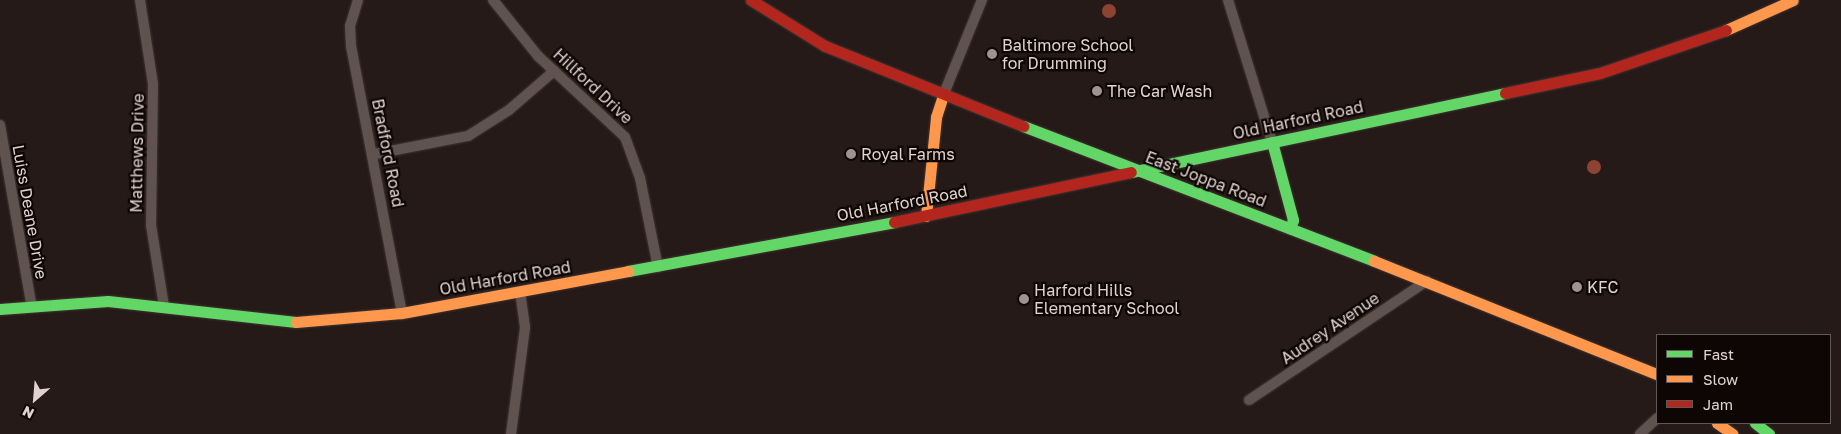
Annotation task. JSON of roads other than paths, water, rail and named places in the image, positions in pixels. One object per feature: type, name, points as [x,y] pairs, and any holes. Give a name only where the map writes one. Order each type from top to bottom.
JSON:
[{"type":"street","name":"Matthews Drive","points":[[140,0],[153,84],[151,225],[164,306]]},
{"type":"street","name":"Bradford Road","points":[[358,0],[349,31],[375,154],[402,313]]},
{"type":"street","name":"Hillford Drive","points":[[493,0],[554,71],[625,137],[640,178],[658,267]]},
{"type":"street","name":"East Joppa Road","points":[[751,0],[825,46],[943,96],[1427,281],[1656,374]]},
{"type":"street","points":[[926,216],[936,118],[982,0]]},
{"type":"street","points":[[1228,0],[1272,142],[1293,220],[1290,228]]},
{"type":"street","name":"Old Harford Road","points":[[0,309],[31,304],[108,301],[295,322],[402,313],[926,216],[1637,63],[1701,42],[1793,0]]},
{"type":"street","points":[[375,154],[468,136],[497,119],[554,71]]},
{"type":"street","name":"Luiss Deane Drive","points":[[0,125],[31,304]]},
{"type":"street","name":"Audrey Avenue","points":[[1249,400],[1427,281]]},
{"type":"street","points":[[511,434],[525,327],[520,292]]},
{"type":"street","points":[[1640,434],[1656,419]]},
{"type":"street","points":[[1718,424],[1732,434]]},
{"type":"street","points":[[1756,424],[1770,434]]},
{"type":"place","name":"Baltimore School for Drumming","points":[[992,54]]},
{"type":"place","name":"The Car Wash","points":[[1097,91]]},
{"type":"place","name":"Royal Farms","points":[[851,154]]},
{"type":"place","name":"KFC","points":[[1577,287]]},
{"type":"place","name":"Harford Hills Elementary School","points":[[1024,299]]}]
